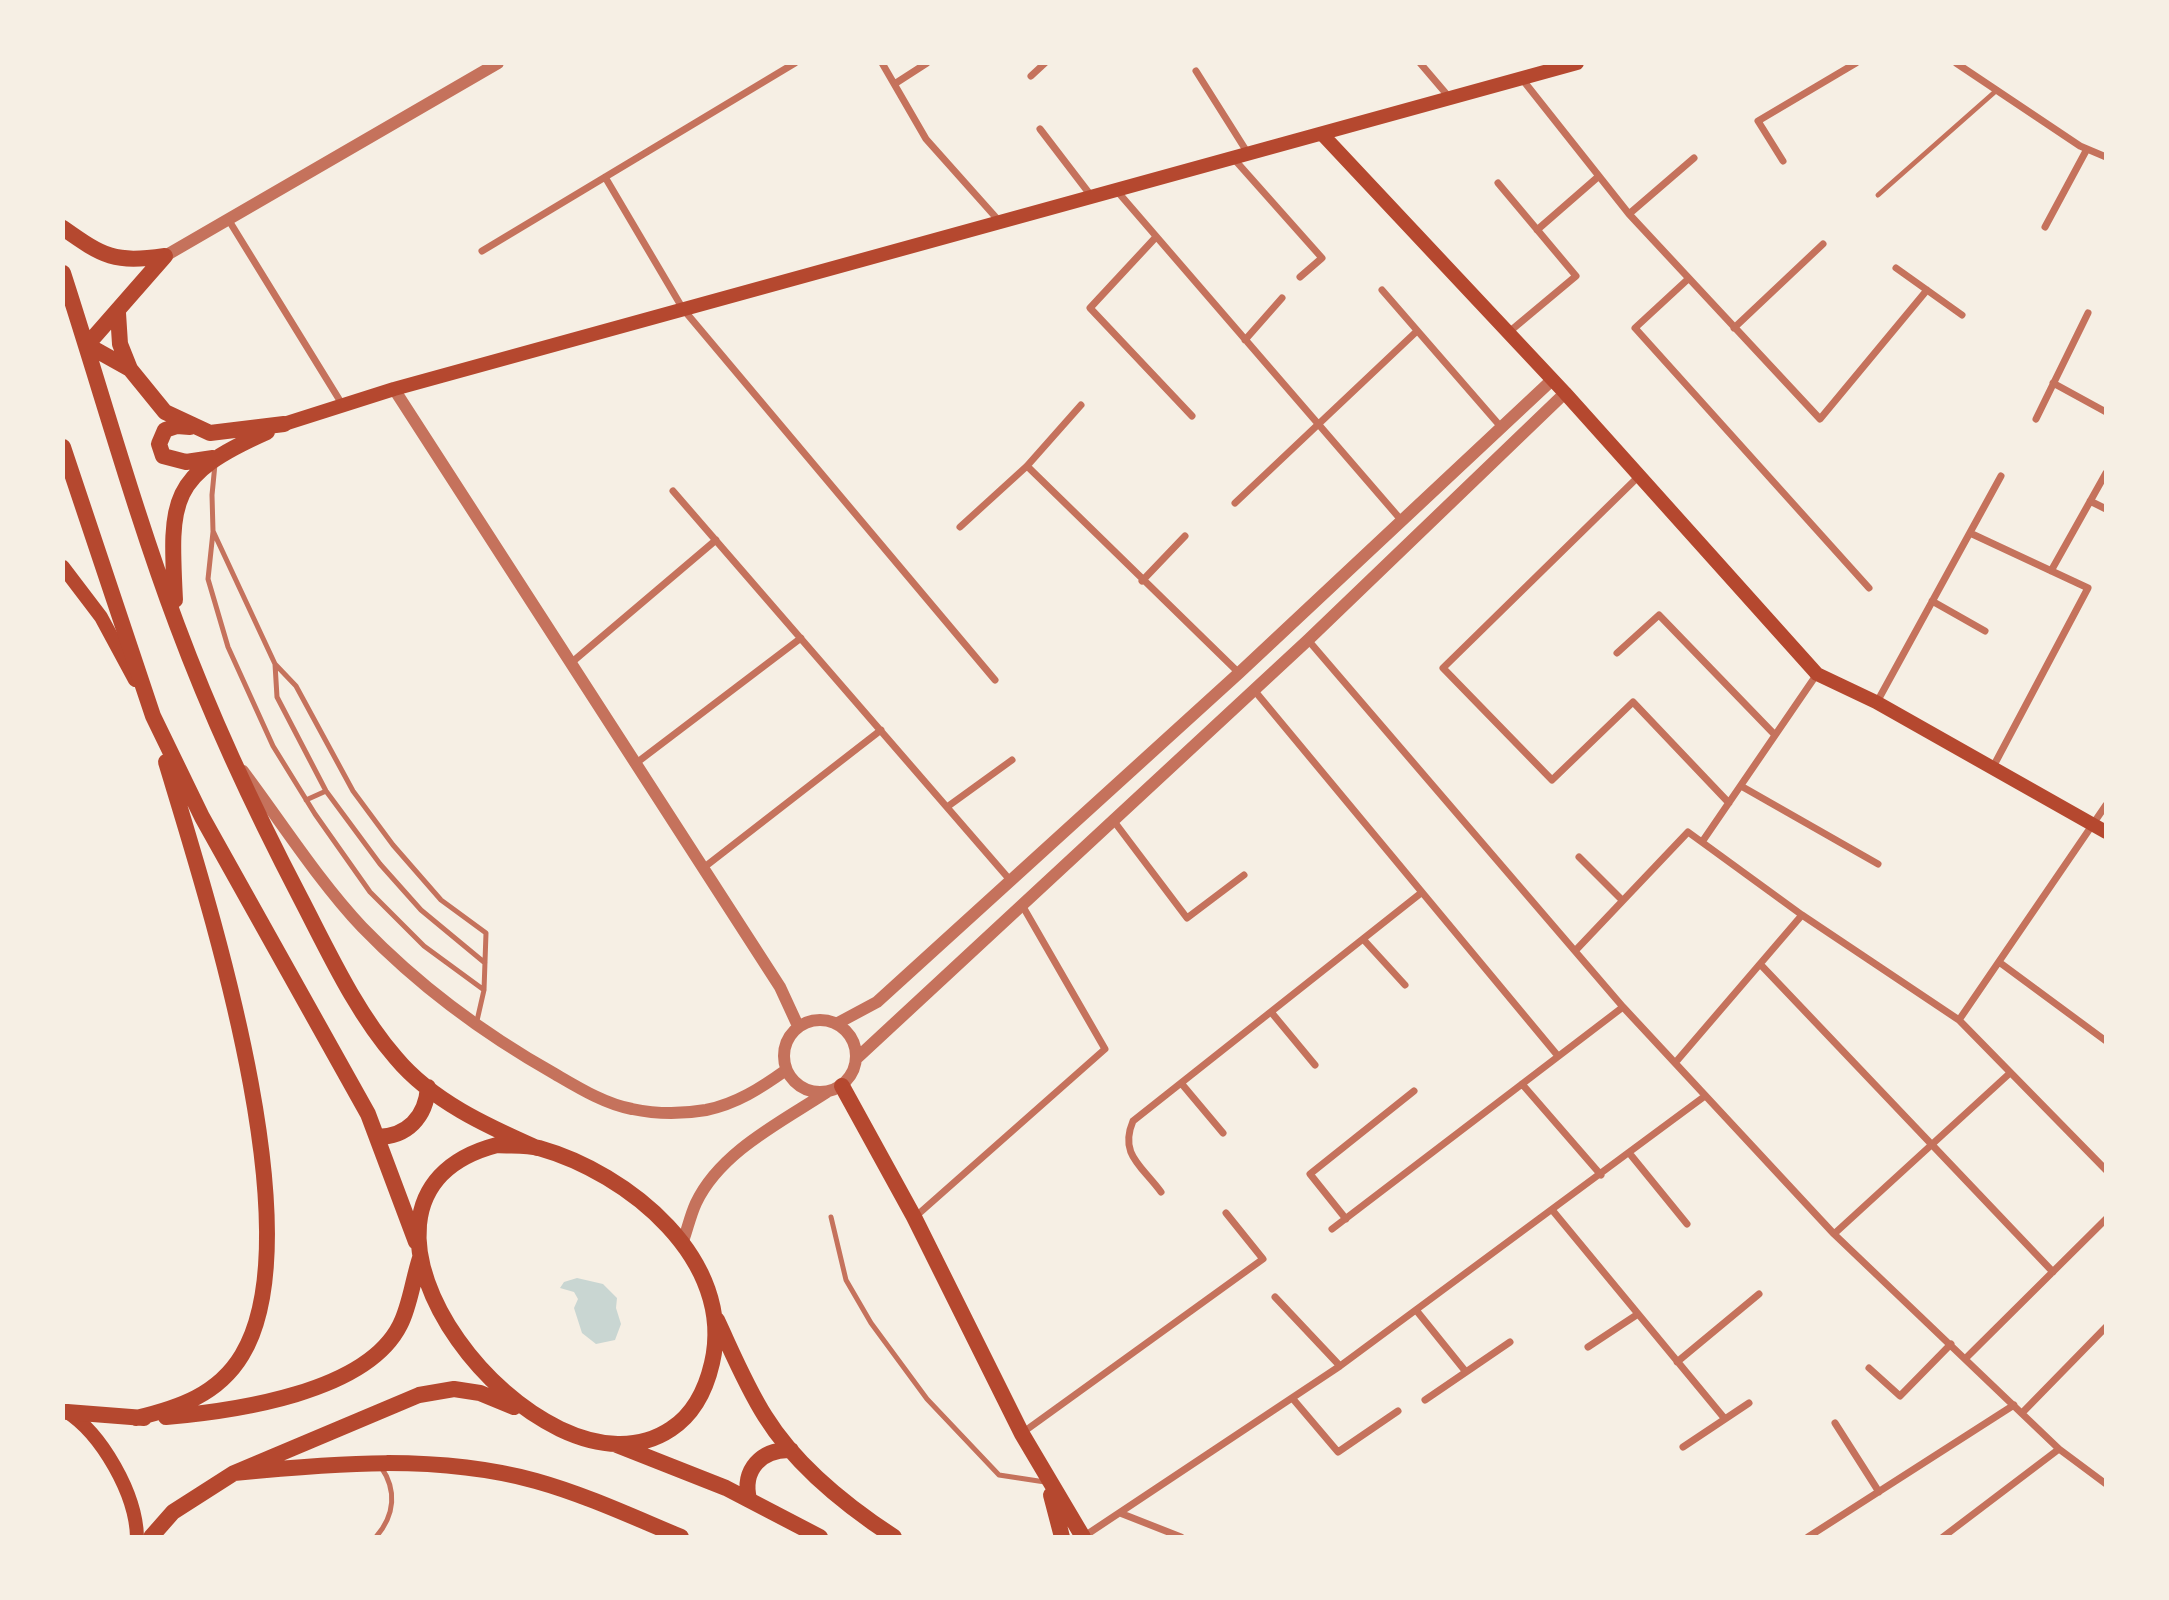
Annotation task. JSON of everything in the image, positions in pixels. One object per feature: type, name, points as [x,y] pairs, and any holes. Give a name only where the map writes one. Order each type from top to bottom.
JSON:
[{"type":"highway","points":[[63,228],[115,258],[130,261],[165,256]]},
{"type":"highway","points":[[87,345],[118,313],[130,293],[165,256]]},
{"type":"highway","points":[[63,273],[176,624],[227,749],[291,880],[367,1018],[396,1059],[428,1087],[489,1127],[608,1177],[637,1198],[682,1244],[698,1267],[714,1314],[766,1418],[804,1466],[859,1514],[894,1537]]},
{"type":"highway","points":[[118,313],[120,344],[130,369],[165,412],[192,427],[210,433],[284,424]]},
{"type":"highway","points":[[87,345],[130,369]]},
{"type":"highway","points":[[192,427],[177,426],[165,430],[160,437],[160,452],[174,461],[218,455],[284,424]]},
{"type":"highway","points":[[63,447],[153,716],[211,913],[255,1107],[268,1237],[267,1279],[261,1310],[242,1355],[207,1393],[175,1408],[136,1418]]},
{"type":"highway","points":[[176,624],[174,512],[187,485],[218,455]]},
{"type":"highway","points":[[153,716],[202,817],[349,1077],[377,1138],[419,1251],[432,1295],[464,1349],[507,1395],[533,1414]]},
{"type":"highway","points":[[377,1138],[395,1135],[411,1126],[424,1109],[428,1087]]},
{"type":"highway","points":[[834,1089],[914,1217],[1022,1434],[1083,1537]]},
{"type":"highway","points":[[65,1411],[136,1418],[204,1414],[299,1392],[357,1369],[382,1351],[400,1325],[419,1251],[422,1209],[433,1183],[443,1172],[471,1152],[497,1145],[537,1147]]},
{"type":"highway","points":[[615,1444],[646,1441],[671,1429],[690,1413],[709,1376],[715,1348],[714,1314]]},
{"type":"highway","points":[[151,1537],[173,1513],[234,1472],[419,1395],[454,1389],[480,1393],[585,1438],[615,1444],[749,1499],[820,1537]]},
{"type":"highway","points":[[749,1499],[747,1480],[755,1462],[772,1451],[791,1450]]},
{"type":"highway","points":[[234,1472],[377,1461],[459,1468],[536,1481],[592,1500],[681,1537]]},
{"type":"highway","points":[[1048,1482],[1062,1537]]},
{"type":"main road","points":[[284,424],[394,389],[1250,155],[1569,64]]},
{"type":"main road","points":[[1322,134],[1565,393],[1817,674],[1876,702],[2106,832]]},
{"type":"main road","points":[[63,567],[85,593],[112,634],[153,716]]},
{"type":"main road","points":[[65,1411],[93,1437],[113,1468],[127,1495],[137,1524],[137,1537]]},
{"type":"street","points":[[165,256],[498,63]]},
{"type":"street","points":[[482,251],[795,63]]},
{"type":"street","points":[[882,63],[926,139],[1001,222]]},
{"type":"street","points":[[895,83],[927,63]]},
{"type":"street","points":[[1031,76],[1045,63]]},
{"type":"street","points":[[1420,63],[1450,98]]},
{"type":"street","points":[[1783,161],[1758,121],[1856,63]]},
{"type":"street","points":[[1956,63],[2087,149],[2106,157]]},
{"type":"street","points":[[1196,71],[1250,155]]},
{"type":"street","points":[[1521,78],[1629,214],[1687,280],[1820,419],[1927,290]]},
{"type":"street","points":[[1040,129],[1093,198]]},
{"type":"street","points":[[2045,227],[2087,149]]},
{"type":"street","points":[[1629,214],[1694,158]]},
{"type":"street","points":[[1234,159],[1322,258],[1300,277]]},
{"type":"street","points":[[1537,230],[1599,176]]},
{"type":"street","points":[[605,177],[683,309],[995,680]]},
{"type":"street","points":[[1498,183],[1576,276],[1508,333]]},
{"type":"street","points":[[1117,191],[1402,521]]},
{"type":"street","points":[[228,219],[342,404]]},
{"type":"street","points":[[1156,237],[1090,308],[1192,416]]},
{"type":"street","points":[[1734,327],[1823,244]]},
{"type":"street","points":[[1896,268],[1962,315]]},
{"type":"street","points":[[1687,280],[1635,328],[1869,588]]},
{"type":"street","points":[[1382,290],[1501,427]]},
{"type":"street","points":[[1245,340],[1282,298]]},
{"type":"street","points":[[2036,419],[2088,313]]},
{"type":"street","points":[[1235,503],[1417,331]]},
{"type":"street","points":[[836,1024],[877,1002],[1239,673],[1552,380]]},
{"type":"street","points":[[2053,383],[2106,412]]},
{"type":"street","points":[[394,389],[701,869],[780,987],[798,1026]]},
{"type":"street","points":[[857,1058],[1308,640],[1565,393]]},
{"type":"street","points":[[960,527],[1027,466],[1081,405]]},
{"type":"street","points":[[1027,466],[1239,673]]},
{"type":"street","points":[[2051,571],[2106,473]]},
{"type":"street","points":[[1639,476],[1443,668],[1552,780],[1633,702],[1729,803]]},
{"type":"street","points":[[1876,702],[2001,476]]},
{"type":"street","points":[[673,491],[1010,880]]},
{"type":"street","points":[[2090,501],[2106,509]]},
{"type":"street","points":[[1970,533],[2088,588],[1993,767]]},
{"type":"street","points":[[1142,580],[1185,536]]},
{"type":"street","points":[[570,664],[716,540]]},
{"type":"street","points":[[1932,601],[1985,631]]},
{"type":"street","points":[[1617,653],[1659,615],[1775,735]]},
{"type":"street","points":[[634,764],[801,638]]},
{"type":"street","points":[[1308,640],[1623,1007],[1834,1234],[1966,1357],[2059,1449],[2106,1484]]},
{"type":"street","points":[[1702,842],[1817,674]]},
{"type":"street","points":[[1254,690],[1558,1056]]},
{"type":"street","points":[[1184,723],[1200,739]]},
{"type":"street","points":[[701,869],[881,730]]},
{"type":"street","points":[[227,749],[313,866],[362,926],[447,1006],[515,1052],[587,1092],[631,1109],[675,1113],[708,1110],[752,1094],[786,1070]]},
{"type":"street","points":[[947,807],[1012,760]]},
{"type":"street","points":[[1741,786],[1878,864]]},
{"type":"street","points":[[1959,1020],[2106,805]]},
{"type":"street","points":[[1113,820],[1187,918],[1244,876]]},
{"type":"street","points":[[1575,951],[1688,832],[1802,915],[1959,1020],[2106,1170]]},
{"type":"street","points":[[1578,857],[1622,900]]},
{"type":"street","points":[[1161,1192],[1126,1146],[1126,1136],[1133,1121],[1421,893]]},
{"type":"street","points":[[914,1217],[1105,1049],[1022,905]]},
{"type":"street","points":[[1675,1063],[1802,915]]},
{"type":"street","points":[[1363,939],[1405,985]]},
{"type":"street","points":[[1999,962],[2106,1041]]},
{"type":"street","points":[[1760,964],[2053,1272]]},
{"type":"street","points":[[1332,1229],[1623,1007]]},
{"type":"street","points":[[1270,1012],[1315,1065]]},
{"type":"street","points":[[682,1244],[697,1201],[725,1164],[758,1137],[834,1089],[852,1074],[857,1058],[854,1042],[844,1028],[813,1020],[798,1026],[785,1046],[786,1070],[796,1084],[810,1091],[834,1089]]},
{"type":"street","points":[[1834,1234],[2010,1073]]},
{"type":"street","points":[[1181,1083],[1223,1133]]},
{"type":"street","points":[[1522,1084],[1601,1175]]},
{"type":"street","points":[[1346,1219],[1310,1174],[1413,1091]]},
{"type":"street","points":[[1083,1537],[1340,1366],[1705,1096]]},
{"type":"street","points":[[1630,1154],[1687,1224]]},
{"type":"street","points":[[1553,1211],[1725,1419]]},
{"type":"street","points":[[1022,1434],[1263,1259],[1226,1213]]},
{"type":"street","points":[[1966,1357],[2106,1219]]},
{"type":"street","points":[[1677,1362],[1759,1294]]},
{"type":"street","points":[[1275,1297],[1340,1366]]},
{"type":"street","points":[[1416,1310],[1466,1372]]},
{"type":"street","points":[[1588,1347],[1638,1314]]},
{"type":"street","points":[[2022,1413],[2106,1327]]},
{"type":"street","points":[[1424,1400],[1510,1342]]},
{"type":"street","points":[[1869,1368],[1900,1396],[1951,1344]]},
{"type":"street","points":[[1293,1399],[1338,1452],[1398,1410]]},
{"type":"street","points":[[1683,1447],[1749,1403]]},
{"type":"street","points":[[1808,1537],[2014,1405]]},
{"type":"street","points":[[1835,1423],[1879,1492]]},
{"type":"street","points":[[1943,1537],[2059,1449]]},
{"type":"street","points":[[1120,1513],[1181,1537]]},
{"type":"lane","points":[[1878,195],[1997,90]]},
{"type":"lane","points":[[218,455],[213,483],[214,531],[208,579],[228,647],[273,746],[306,800],[370,892],[424,947],[484,990]]},
{"type":"lane","points":[[214,531],[275,664],[296,686],[353,791],[393,845],[441,900],[486,933],[484,990],[476,1025]]},
{"type":"lane","points":[[275,664],[277,697],[326,791],[380,864],[421,909],[485,963]]},
{"type":"lane","points":[[306,800],[326,791]]},
{"type":"lane","points":[[831,1217],[846,1280],[871,1324],[928,1399],[999,1475],[1048,1482]]},
{"type":"lane","points":[[376,1537],[390,1515],[393,1500],[391,1482],[377,1461]]},
{"type":"shaded area","points":[[577,1278],[603,1284],[617,1298],[616,1308],[621,1324],[615,1340],[596,1344],[582,1333],[574,1308],[578,1299],[574,1292],[560,1288],[564,1282]]}]
